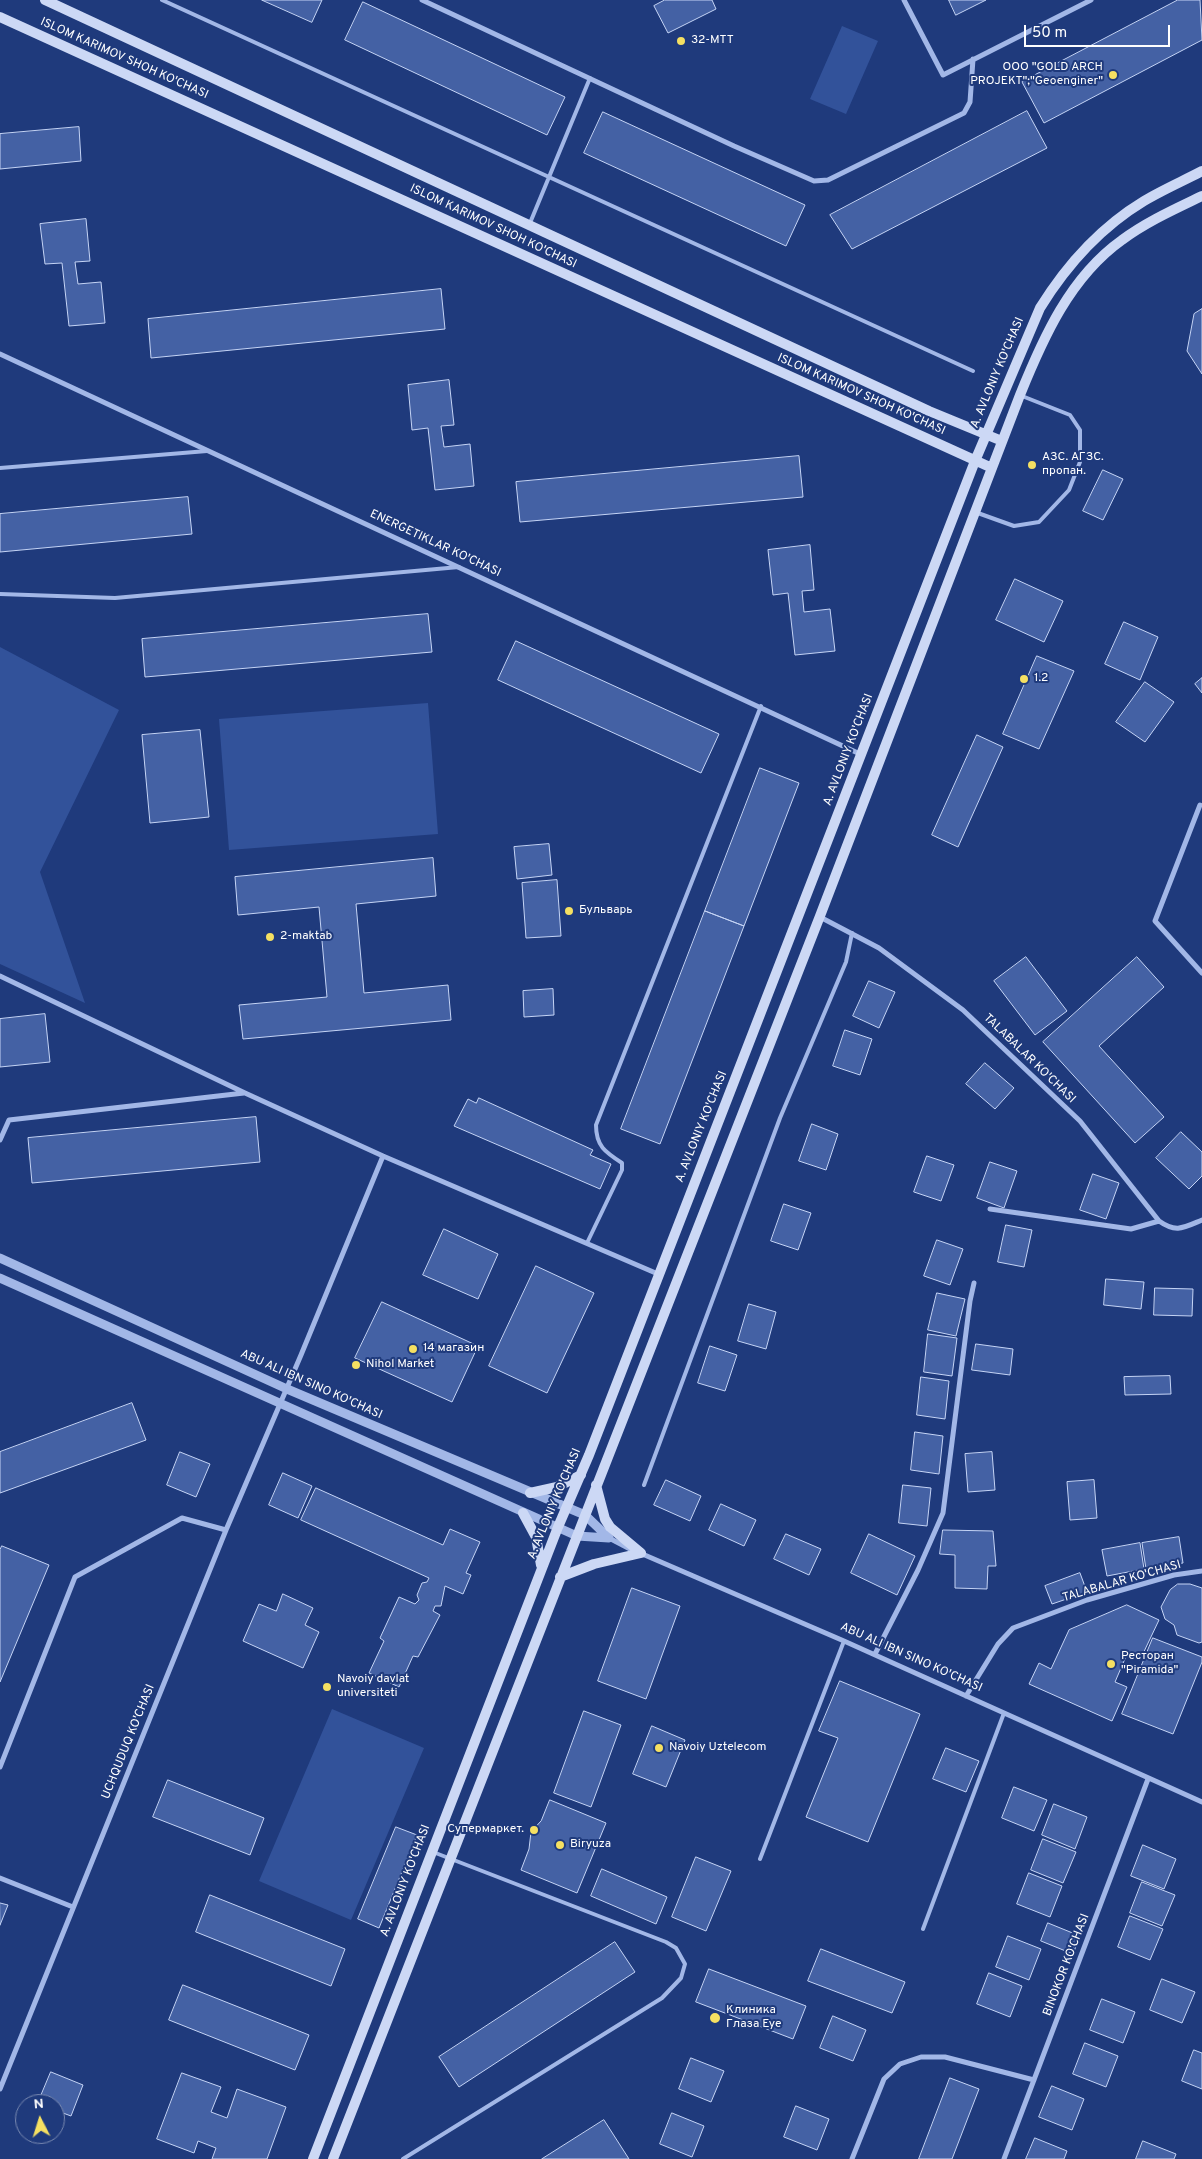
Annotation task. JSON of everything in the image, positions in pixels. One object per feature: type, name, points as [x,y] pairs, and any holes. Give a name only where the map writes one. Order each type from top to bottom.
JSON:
[{"type":"main road","name":"ISLOM KARIMOV SHOH KO'CHASI","points":[[46,0],[929,411],[1002,441]]},
{"type":"main road","name":"ISLOM KARIMOV SHOH KO'CHASI","points":[[0,17],[992,468]]},
{"type":"main road","name":"A. AVLONIY KO'CHASI","points":[[313,2159],[431,1851],[800,914],[860,754],[975,461],[1040,308],[1075,260],[1101,233],[1144,201],[1202,170]]},
{"type":"main road","points":[[334,2159],[450,1858],[820,916],[1020,395],[1058,311],[1098,261],[1121,240],[1202,196]]},
{"type":"main road","points":[[530,1493],[557,1488],[580,1475]]},
{"type":"main road","points":[[596,1485],[605,1519],[610,1528],[641,1553]]},
{"type":"main road","points":[[523,1513],[540,1549],[542,1568]]},
{"type":"main road","points":[[560,1577],[594,1564],[641,1553]]},
{"type":"street","points":[[422,0],[814,181],[828,180],[964,113],[970,102],[974,59]]},
{"type":"street","points":[[904,0],[943,75],[1091,0]]},
{"type":"street","name":"ENERGETIKLAR KO'CHASI","points":[[0,354],[761,706],[860,754]]},
{"type":"street","points":[[1200,805],[1155,920],[1202,973]]},
{"type":"street","name":"TALABALAR KO'CHASI","points":[[820,916],[880,948],[963,1010],[1080,1120],[1159,1221]]},
{"type":"street","points":[[0,976],[245,1093],[383,1156],[658,1274]]},
{"type":"street","points":[[0,1140],[9,1120],[245,1093]]},
{"type":"street","name":"UCHQUDUQ KO'CHASI","points":[[0,2089],[226,1530],[287,1389],[383,1156]]},
{"type":"street","points":[[990,1209],[1130,1229],[1159,1221],[1170,1228],[1186,1227],[1202,1220]]},
{"type":"street","name":"ABU ALI IBN SINO KO'CHASI","points":[[0,1258],[287,1389],[585,1515],[609,1538],[641,1553],[844,1640],[1202,1802]]},
{"type":"street","name":"ABU ALI IBN SINO KO'CHASI","points":[[0,1278],[523,1513],[577,1536],[609,1538]]},
{"type":"street","points":[[875,1654],[918,1570],[943,1513],[970,1301],[974,1283]]},
{"type":"street","points":[[0,1767],[75,1577],[182,1518],[226,1530]]},
{"type":"street","name":"TALABALAR KO'CHASI","points":[[966,1696],[998,1644],[1012,1628],[1087,1600],[1174,1575],[1202,1571]]},
{"type":"street","name":"BINOKOR KO'CHASI","points":[[1004,2159],[1148,1779]]},
{"type":"street","points":[[0,1878],[73,1907]]},
{"type":"street","points":[[852,2159],[884,2079],[900,2064],[921,2057],[945,2057],[1034,2080]]},
{"type":"lane","points":[[162,0],[973,371]]},
{"type":"lane","points":[[530,225],[590,78]]},
{"type":"lane","points":[[975,512],[1014,526],[1039,522],[1069,490],[1080,462],[1080,430],[1070,415],[1020,395]]},
{"type":"lane","points":[[0,468],[209,451]]},
{"type":"lane","points":[[0,594],[115,598],[461,567]]},
{"type":"lane","points":[[587,1243],[622,1170],[622,1163],[607,1153],[596,1139],[596,1125],[761,706]]},
{"type":"lane","points":[[644,1485],[780,1118],[846,962],[852,933]]},
{"type":"lane","points":[[760,1859],[844,1640]]},
{"type":"lane","points":[[923,1928],[1004,1713]]},
{"type":"lane","points":[[404,2159],[662,1998],[680,1978],[685,1964],[676,1948],[666,1942],[431,1851]]},
{"type":"shaded area","points":[[842,26],[878,41],[846,114],[810,99]]},
{"type":"shaded area","points":[[0,647],[119,710],[40,872],[85,1003],[0,964]]},
{"type":"shaded area","points":[[428,703],[438,834],[229,850],[219,719]]},
{"type":"shaded area","points":[[332,1709],[424,1748],[351,1920],[259,1881]]},
{"type":"building","points":[[262,0],[322,0],[312,22]]},
{"type":"building","points":[[665,0],[712,0],[716,9],[668,33],[654,6]]},
{"type":"building","points":[[949,0],[986,0],[956,15]]},
{"type":"building","points":[[1178,0],[1200,0],[1202,40],[1044,123],[1022,82]]},
{"type":"building","points":[[363,2],[565,97],[547,135],[345,40]]},
{"type":"building","points":[[1027,111],[1047,148],[852,249],[830,215]]},
{"type":"building","points":[[603,112],[805,205],[786,246],[584,153]]},
{"type":"building","points":[[79,127],[81,161],[0,169],[0,134]]},
{"type":"building","points":[[86,219],[90,261],[75,262],[78,284],[101,282],[105,323],[69,326],[62,263],[45,264],[40,224]]},
{"type":"building","points":[[441,289],[445,329],[151,358],[148,319]]},
{"type":"building","points":[[1202,309],[1202,374],[1187,351],[1194,314]]},
{"type":"building","points":[[449,380],[454,425],[441,426],[444,447],[470,444],[474,486],[435,490],[428,428],[412,430],[408,385]]},
{"type":"building","points":[[799,456],[803,497],[520,522],[516,482]]},
{"type":"building","points":[[1103,470],[1123,479],[1103,520],[1083,511]]},
{"type":"building","points":[[188,497],[192,534],[0,552],[0,514]]},
{"type":"building","points":[[810,545],[814,590],[802,591],[804,612],[830,609],[835,651],[795,655],[788,593],[773,595],[768,550]]},
{"type":"building","points":[[1015,579],[1063,601],[1044,642],[996,620]]},
{"type":"building","points":[[428,614],[432,652],[145,677],[142,639]]},
{"type":"building","points":[[1124,622],[1158,637],[1140,680],[1105,664]]},
{"type":"building","points":[[516,641],[719,734],[701,773],[498,680]]},
{"type":"building","points":[[1037,656],[1074,671],[1039,749],[1003,734]]},
{"type":"building","points":[[1202,678],[1202,693],[1195,684]]},
{"type":"building","points":[[1145,682],[1174,702],[1145,742],[1116,722]]},
{"type":"building","points":[[200,730],[209,817],[150,823],[142,735]]},
{"type":"building","points":[[977,735],[1003,747],[958,847],[932,835]]},
{"type":"building","points":[[760,768],[799,783],[744,926],[705,911]]},
{"type":"building","points":[[549,844],[552,875],[517,879],[514,847]]},
{"type":"building","points":[[433,858],[436,896],[356,904],[364,993],[448,985],[451,1020],[243,1039],[239,1005],[327,997],[319,907],[238,915],[235,877]]},
{"type":"building","points":[[557,880],[561,936],[526,938],[522,883]]},
{"type":"building","points":[[705,911],[744,926],[660,1144],[621,1129]]},
{"type":"building","points":[[1026,957],[1067,1011],[1035,1035],[994,981]]},
{"type":"building","points":[[1137,957],[1164,987],[1099,1046],[1164,1117],[1135,1143],[1043,1042]]},
{"type":"building","points":[[869,981],[895,992],[879,1028],[853,1016]]},
{"type":"building","points":[[553,989],[554,1015],[524,1017],[523,991]]},
{"type":"building","points":[[45,1014],[50,1062],[0,1067],[0,1019]]},
{"type":"building","points":[[845,1030],[872,1039],[860,1075],[833,1066]]},
{"type":"building","points":[[985,1063],[1014,1088],[995,1109],[966,1084]]},
{"type":"building","points":[[479,1098],[593,1150],[590,1155],[611,1164],[600,1189],[454,1126],[468,1099],[476,1103]]},
{"type":"building","points":[[256,1117],[260,1162],[32,1183],[28,1138]]},
{"type":"building","points":[[812,1124],[838,1134],[826,1170],[799,1161]]},
{"type":"building","points":[[1181,1132],[1202,1152],[1202,1176],[1189,1189],[1156,1158]]},
{"type":"building","points":[[927,1156],[954,1165],[941,1201],[914,1192]]},
{"type":"building","points":[[990,1162],[1017,1171],[1004,1208],[977,1198]]},
{"type":"building","points":[[1093,1174],[1119,1183],[1106,1219],[1080,1210]]},
{"type":"building","points":[[784,1204],[811,1213],[798,1250],[771,1241]]},
{"type":"building","points":[[1006,1225],[1032,1230],[1024,1267],[998,1262]]},
{"type":"building","points":[[444,1229],[498,1254],[478,1299],[423,1275]]},
{"type":"building","points":[[937,1240],[963,1249],[950,1285],[924,1276]]},
{"type":"building","points":[[536,1266],[594,1293],[547,1393],[489,1366]]},
{"type":"building","points":[[1106,1279],[1144,1282],[1141,1309],[1104,1305]]},
{"type":"building","points":[[1155,1288],[1193,1289],[1192,1316],[1154,1315]]},
{"type":"building","points":[[937,1293],[965,1299],[956,1336],[928,1330]]},
{"type":"building","points":[[382,1302],[478,1346],[452,1402],[355,1358]]},
{"type":"building","points":[[749,1304],[776,1312],[766,1349],[738,1341]]},
{"type":"building","points":[[928,1334],[957,1338],[952,1376],[924,1372]]},
{"type":"building","points":[[976,1344],[1013,1349],[1010,1375],[972,1370]]},
{"type":"building","points":[[710,1346],[737,1355],[725,1391],[698,1383]]},
{"type":"building","points":[[1170,1376],[1171,1394],[1125,1395],[1124,1377]]},
{"type":"building","points":[[921,1377],[949,1381],[945,1419],[917,1415]]},
{"type":"building","points":[[132,1403],[146,1440],[0,1493],[0,1452]]},
{"type":"building","points":[[915,1432],[943,1436],[939,1474],[911,1470]]},
{"type":"building","points":[[180,1452],[210,1464],[196,1497],[167,1485]]},
{"type":"building","points":[[992,1452],[995,1490],[968,1492],[965,1454]]},
{"type":"building","points":[[283,1473],[312,1486],[298,1518],[269,1505]]},
{"type":"building","points":[[666,1480],[701,1496],[690,1521],[654,1505]]},
{"type":"building","points":[[1094,1480],[1097,1518],[1070,1520],[1067,1482]]},
{"type":"building","points":[[903,1485],[931,1488],[927,1526],[899,1523]]},
{"type":"building","points":[[316,1488],[443,1545],[450,1529],[480,1542],[466,1573],[471,1575],[463,1594],[445,1586],[441,1606],[435,1606],[433,1611],[440,1615],[418,1657],[413,1656],[399,1687],[369,1673],[384,1641],[380,1638],[399,1597],[415,1604],[419,1600],[417,1595],[422,1583],[427,1582],[429,1578],[301,1520]]},
{"type":"building","points":[[721,1504],[756,1520],[744,1546],[709,1530]]},
{"type":"building","points":[[943,1530],[993,1531],[996,1566],[988,1566],[987,1589],[955,1588],[955,1555],[940,1554]]},
{"type":"building","points":[[786,1534],[821,1549],[809,1575],[774,1559]]},
{"type":"building","points":[[869,1534],[915,1556],[897,1595],[851,1573]]},
{"type":"building","points":[[1179,1537],[1183,1563],[1146,1569],[1142,1543]]},
{"type":"building","points":[[1140,1543],[1144,1569],[1107,1576],[1102,1550]]},
{"type":"building","points":[[2,1546],[49,1565],[0,1682],[0,1550]]},
{"type":"building","points":[[1080,1573],[1087,1592],[1052,1604],[1045,1586]]},
{"type":"building","points":[[1178,1584],[1190,1584],[1202,1588],[1202,1642],[1199,1643],[1177,1635],[1174,1625],[1165,1619],[1161,1607],[1170,1590]]},
{"type":"building","points":[[632,1588],[680,1606],[646,1699],[598,1681]]},
{"type":"building","points":[[283,1594],[313,1608],[305,1625],[319,1632],[303,1668],[243,1641],[259,1604],[276,1611]]},
{"type":"building","points":[[1127,1605],[1159,1620],[1140,1660],[1127,1654],[1115,1682],[1127,1687],[1112,1721],[1029,1684],[1039,1663],[1051,1669],[1069,1630]]},
{"type":"building","points":[[1153,1638],[1202,1657],[1202,1662],[1173,1734],[1122,1714]]},
{"type":"building","points":[[840,1681],[920,1714],[868,1842],[806,1817],[838,1738],[819,1731]]},
{"type":"building","points":[[584,1711],[621,1725],[591,1807],[554,1793]]},
{"type":"building","points":[[652,1726],[685,1740],[666,1787],[633,1774]]},
{"type":"building","points":[[946,1748],[979,1761],[966,1792],[933,1779]]},
{"type":"building","points":[[168,1780],[264,1818],[250,1855],[153,1817]]},
{"type":"building","points":[[1014,1787],[1047,1800],[1034,1831],[1002,1818]]},
{"type":"building","points":[[550,1800],[606,1823],[577,1893],[521,1870],[529,1849],[531,1832],[541,1821]]},
{"type":"building","points":[[1054,1804],[1087,1817],[1075,1849],[1042,1835]]},
{"type":"building","points":[[396,1827],[417,1835],[379,1928],[358,1919]]},
{"type":"building","points":[[1043,1839],[1076,1852],[1063,1883],[1031,1870]]},
{"type":"building","points":[[1143,1845],[1176,1859],[1164,1889],[1131,1876]]},
{"type":"building","points":[[696,1857],[731,1871],[706,1931],[672,1917]]},
{"type":"building","points":[[602,1869],[667,1897],[656,1924],[591,1896]]},
{"type":"building","points":[[1029,1873],[1062,1886],[1050,1917],[1017,1904]]},
{"type":"building","points":[[1142,1882],[1175,1895],[1162,1926],[1130,1913]]},
{"type":"building","points":[[210,1895],[345,1949],[331,1986],[196,1932]]},
{"type":"building","points":[[0,1903],[8,1905],[0,1925]]},
{"type":"building","points":[[1130,1916],[1163,1929],[1150,1960],[1118,1947]]},
{"type":"building","points":[[1048,1923],[1080,1936],[1073,1954],[1041,1941]]},
{"type":"building","points":[[1008,1936],[1041,1949],[1029,1980],[996,1967]]},
{"type":"building","points":[[615,1942],[635,1972],[459,2087],[439,2057]]},
{"type":"building","points":[[821,1949],[905,1982],[892,2013],[808,1981]]},
{"type":"building","points":[[709,1969],[806,2006],[793,2039],[696,2002]]},
{"type":"building","points":[[989,1973],[1022,1986],[1010,2017],[977,2004]]},
{"type":"building","points":[[1162,1979],[1195,1992],[1182,2023],[1150,2010]]},
{"type":"building","points":[[183,1985],[309,2035],[295,2070],[169,2020]]},
{"type":"building","points":[[1102,1999],[1135,2012],[1123,2043],[1090,2030]]},
{"type":"building","points":[[833,2016],[866,2030],[853,2061],[820,2048]]},
{"type":"building","points":[[1085,2043],[1118,2056],[1106,2087],[1073,2074]]},
{"type":"building","points":[[1194,2050],[1202,2053],[1202,2089],[1182,2081]]},
{"type":"building","points":[[691,2058],[724,2071],[711,2102],[679,2089]]},
{"type":"building","points":[[51,2072],[83,2085],[71,2116],[65,2114],[65,2094],[42,2094]]},
{"type":"building","points":[[182,2073],[221,2087],[211,2112],[227,2118],[237,2089],[286,2107],[267,2159],[212,2159],[216,2148],[198,2141],[194,2153],[157,2139]]},
{"type":"building","points":[[950,2078],[979,2089],[952,2159],[919,2159]]},
{"type":"building","points":[[1052,2086],[1084,2099],[1072,2130],[1039,2117]]},
{"type":"building","points":[[796,2106],[829,2119],[817,2150],[784,2137]]},
{"type":"building","points":[[672,2113],[704,2126],[692,2157],[660,2144]]},
{"type":"building","points":[[604,2120],[629,2159],[542,2159]]},
{"type":"building","points":[[1035,2138],[1067,2151],[1064,2159],[1026,2159]]},
{"type":"building","points":[[1143,2141],[1176,2154],[1174,2159],[1136,2159]]},
{"type":"place","name":"32-MTT","points":[[681,41]]},
{"type":"place","name":"ООО \"GOLD ARCH PROJEKT\";\"Geoenginer\"","points":[[1113,75]]},
{"type":"place","name":"АЗС. АГЗС. пропан.","points":[[1032,465]]},
{"type":"place","name":"1.2","points":[[1024,679]]},
{"type":"place","name":"Бульварь","points":[[569,911]]},
{"type":"place","name":"2-maktab","points":[[270,937]]},
{"type":"place","name":"14 магазин","points":[[413,1349]]},
{"type":"place","name":"Nihol Market","points":[[356,1365]]},
{"type":"place","name":"Ресторан \"Piramida\"","points":[[1111,1664]]},
{"type":"place","name":"Navoiy davlat universiteti","points":[[327,1687]]},
{"type":"place","name":"Navoiy Uztelecom","points":[[659,1748]]},
{"type":"place","name":"Супермаркет.","points":[[534,1830]]},
{"type":"place","name":"Biryuza","points":[[560,1845]]},
{"type":"place","name":"Клиника Глаза Eye","points":[[715,2018]]}]
